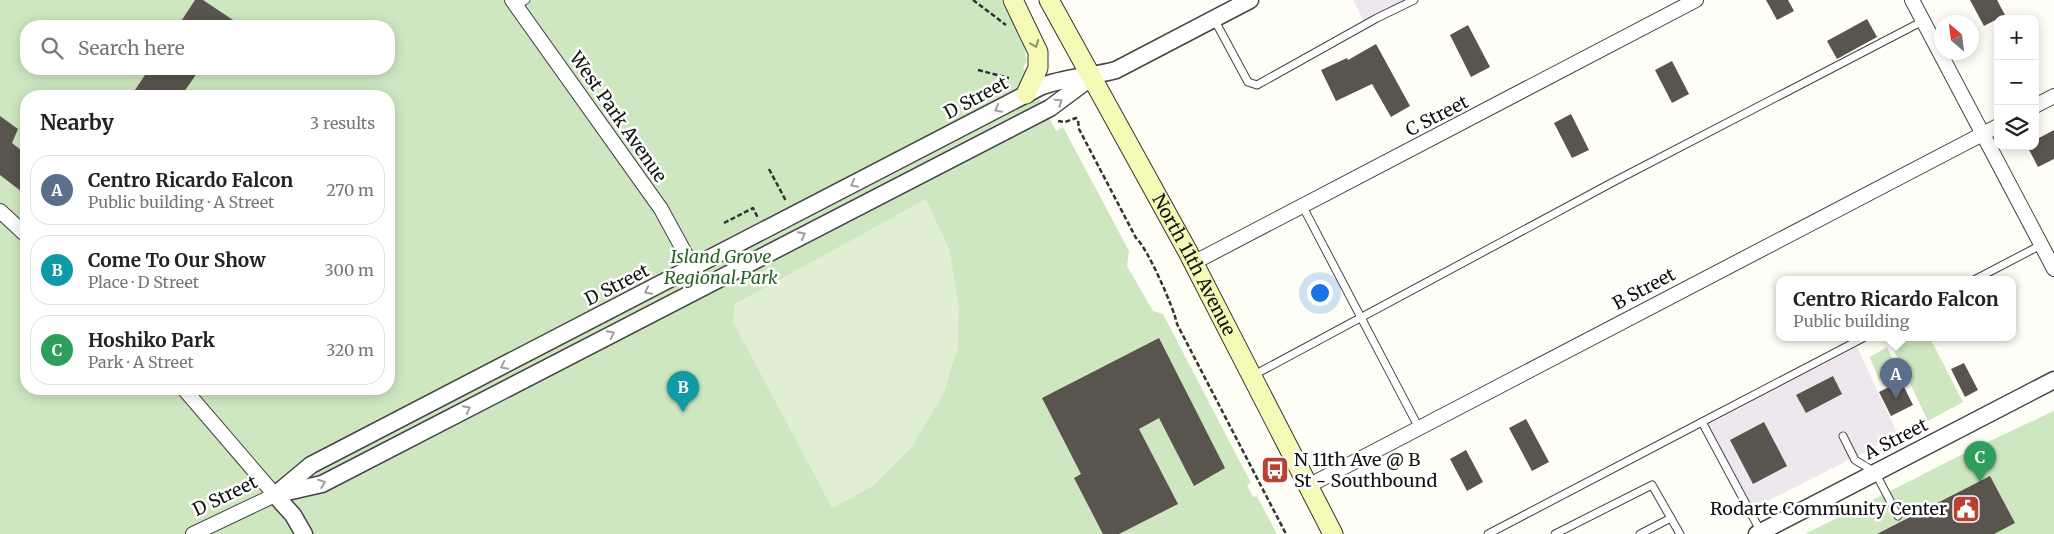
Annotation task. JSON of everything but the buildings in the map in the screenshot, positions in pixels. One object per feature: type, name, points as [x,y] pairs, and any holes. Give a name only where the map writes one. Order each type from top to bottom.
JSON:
[{"type":"main road","points":[[1013,0],[1038,52],[1038,68],[1026,94]]},
{"type":"main road","name":"North 11th Avenue","points":[[1049,0],[1093,76],[1193,263],[1333,534]]},
{"type":"street","name":"D Street","points":[[275,495],[311,465],[692,263],[1053,81],[1093,76],[1116,70],[1250,0]]},
{"type":"street","name":"C Street","points":[[1193,263],[1696,0]]},
{"type":"street","points":[[1912,0],[2054,269]]},
{"type":"street","name":"West Park Avenue","points":[[518,2],[661,209],[703,286]]},
{"type":"street","name":"D Street","points":[[193,534],[275,495],[322,484],[1050,108],[1093,76]]},
{"type":"street","points":[[2037,105],[2054,96]]},
{"type":"street","name":"B Street","points":[[1308,486],[1994,128]]},
{"type":"street","points":[[0,211],[20,229]]},
{"type":"street","name":"A Street","points":[[1766,532],[1876,472],[2054,380]]},
{"type":"street","points":[[189,395],[293,515],[304,534]]},
{"type":"lane","points":[[1214,18],[1248,82],[1257,85],[1377,18],[1414,0]]},
{"type":"lane","points":[[1251,376],[1923,21]]},
{"type":"lane","points":[[1303,207],[1419,428]]},
{"type":"lane","points":[[1982,276],[2042,245]]},
{"type":"lane","points":[[1488,534],[1857,341]]},
{"type":"lane","points":[[1702,422],[1766,532]]},
{"type":"lane","points":[[1843,436],[1855,460],[1876,472],[1898,516]]},
{"type":"lane","points":[[1555,534],[1652,485],[1680,534]]},
{"type":"lane","points":[[1640,534],[1671,518]]},
{"type":"path","points":[[973,0],[1012,29]]},
{"type":"path","points":[[978,70],[1009,78]]},
{"type":"path","points":[[1055,117],[1059,122],[1076,118],[1078,120],[1079,128],[1170,301],[1177,324],[1286,534]]},
{"type":"path","points":[[769,169],[789,206]]},
{"type":"path","points":[[724,223],[753,208],[760,221]]},
{"type":"shaded area","points":[[1353,0],[1405,0],[1364,21]]},
{"type":"shaded area","points":[[1857,347],[1898,435],[1752,509],[1708,425]]},
{"type":"green space","name":"Island Grove Regional Park","points":[[0,0],[1001,0],[1024,47],[1027,62],[1023,67],[1056,131],[1063,127],[1129,251],[1127,266],[1153,311],[1163,314],[1251,483],[1247,485],[1253,497],[1257,496],[1277,534],[0,534]]},
{"type":"green space","points":[[926,199],[949,249],[959,306],[958,347],[943,395],[911,448],[873,486],[832,508],[733,322],[735,304]]},
{"type":"green space","points":[[1889,341],[1932,341],[1963,402],[1928,421]]},
{"type":"green space","points":[[1887,347],[1898,372],[1879,380],[1870,357]]},
{"type":"green space","points":[[2054,411],[2054,534],[1805,534],[1977,447]]},
{"type":"place","name":"Centro Ricardo Falcon","points":[[1896,399]]},
{"type":"place","name":"Come To Our Show","points":[[683,412]]},
{"type":"place","name":"N 11th Ave @ B St - Southbound","points":[[1275,470]]},
{"type":"place","name":"Hoshiko Park","points":[[1980,482]]},
{"type":"place","name":"Rodarte Community Center","points":[[1966,509]]}]
